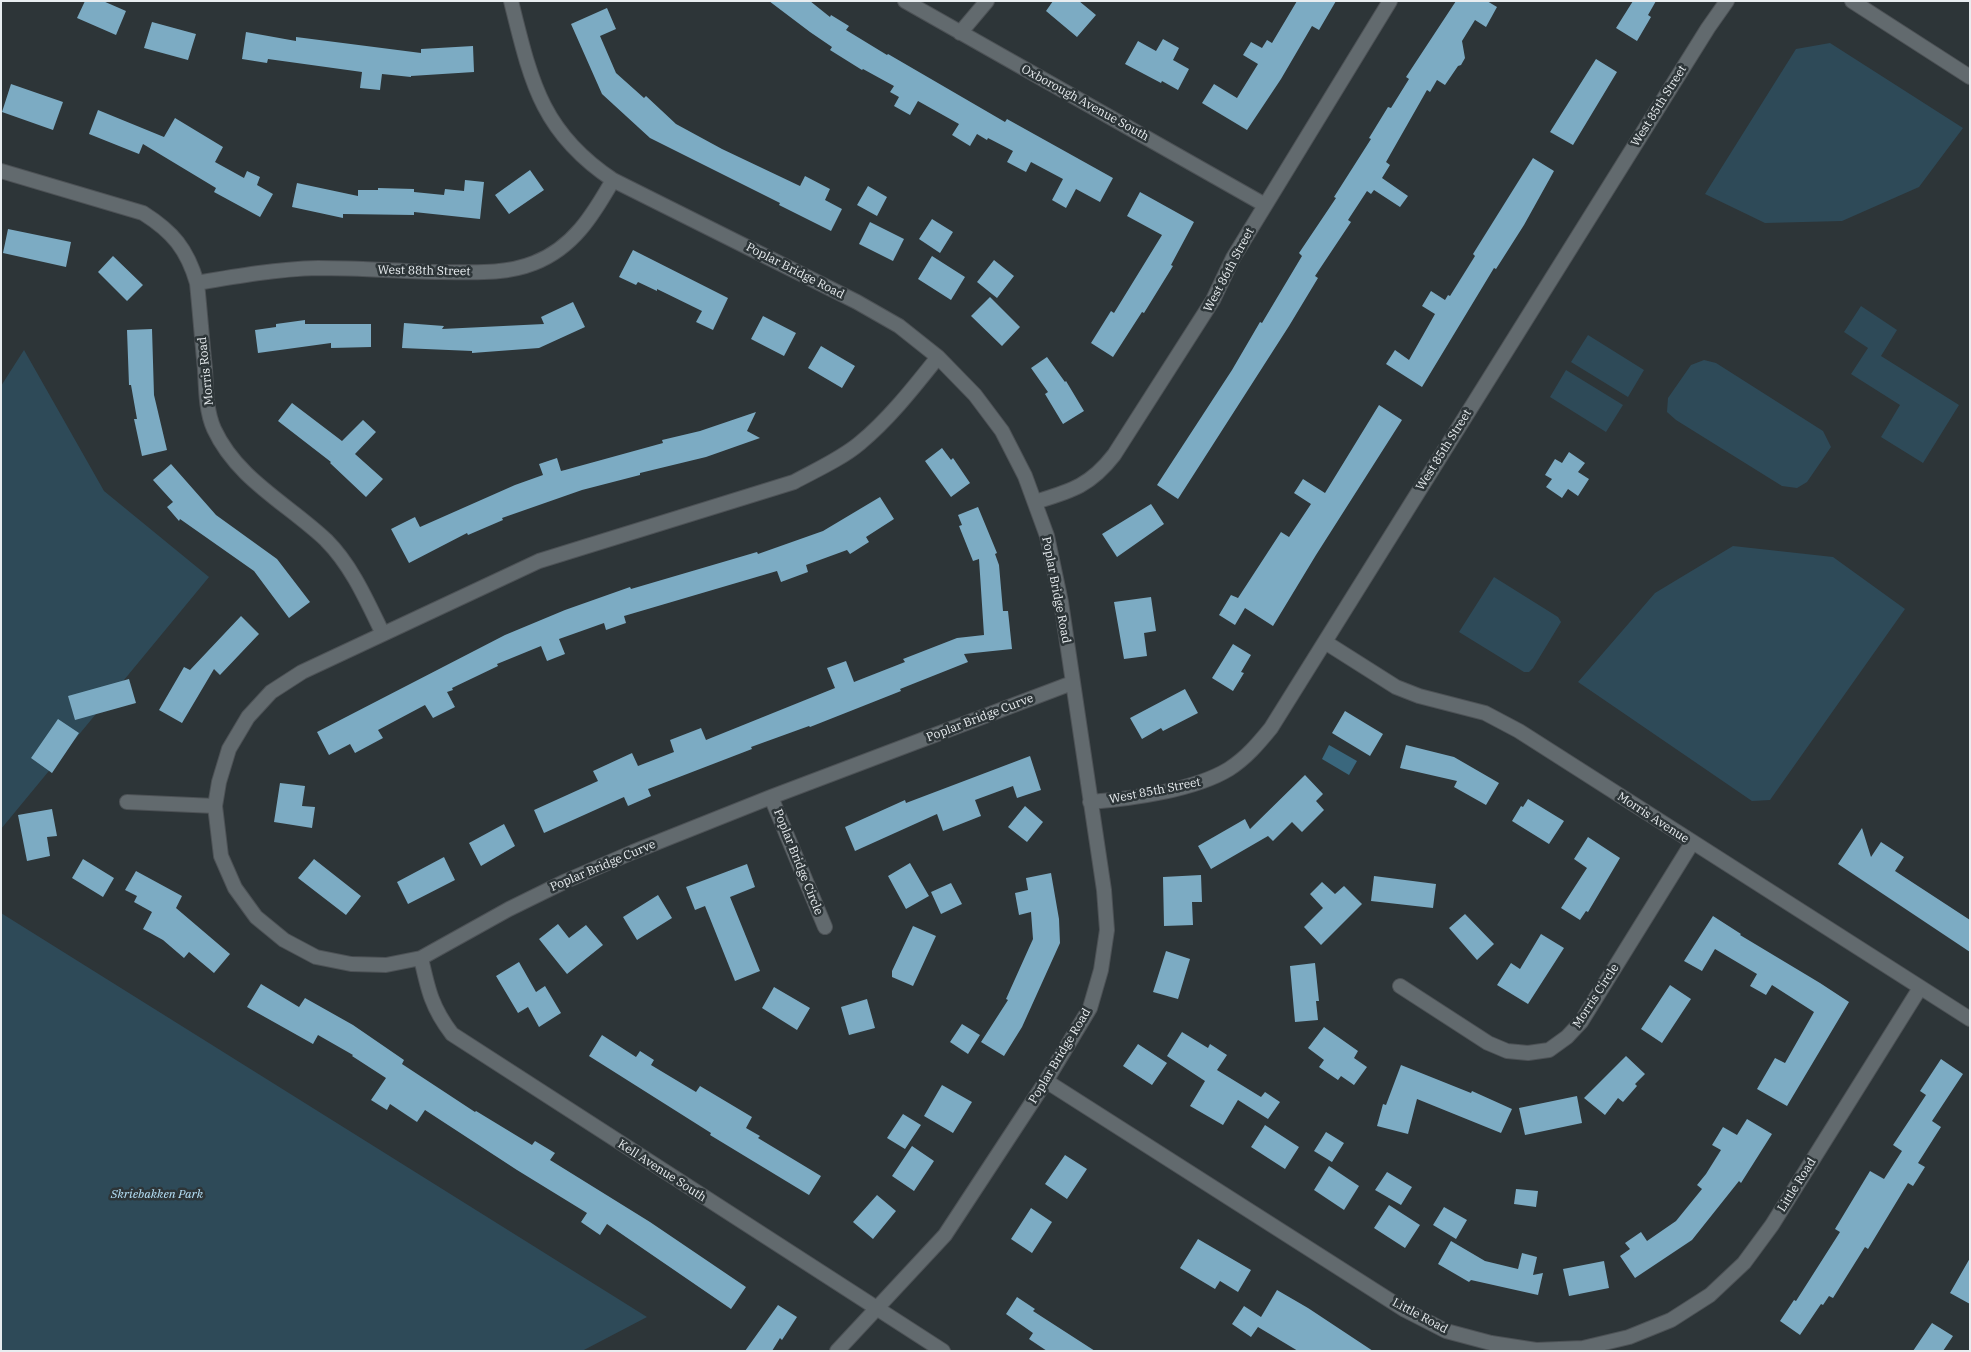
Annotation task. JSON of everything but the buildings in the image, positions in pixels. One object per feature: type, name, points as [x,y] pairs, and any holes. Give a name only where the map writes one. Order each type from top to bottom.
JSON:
[{"type":"street","name":"Poplar Bridge Road","points":[[512,1],[532,79],[549,118],[571,145],[596,169],[613,180],[857,302],[899,326],[938,357],[975,395],[1002,431],[1025,476],[1047,536],[1061,602],[1104,890],[1107,930],[1101,970],[1090,1008],[1046,1081],[945,1235],[837,1351]]},
{"type":"street","name":"Oxborough Avenue South","points":[[905,1],[1265,205]]},
{"type":"street","points":[[960,33],[987,1]]},
{"type":"street","name":"West 86th Street","points":[[1035,502],[1068,492],[1086,483],[1101,471],[1114,455],[1213,300],[1233,258],[1390,1]]},
{"type":"street","name":"West 85th Street","points":[[1090,802],[1113,800],[1204,782],[1229,769],[1251,752],[1271,728],[1708,28],[1727,1]]},
{"type":"street","points":[[1852,1],[1970,77]]},
{"type":"street","name":"Morris Road","points":[[1,171],[143,214],[162,225],[180,244],[192,264],[197,282],[207,400],[213,427],[224,450],[242,470],[327,542],[345,562],[360,585],[383,634]]},
{"type":"street","name":"West 88th Street","points":[[197,282],[275,271],[318,268],[480,273],[508,270],[534,263],[558,250],[580,232],[597,210],[613,180]]},
{"type":"street","name":"Poplar Bridge Curve","points":[[938,357],[890,416],[859,444],[828,464],[794,482],[539,561],[302,672],[272,692],[248,717],[229,748],[219,782],[215,806],[221,856],[235,888],[256,917],[284,940],[316,956],[351,964],[386,964],[421,958],[509,909],[566,881],[771,797],[1072,683]]},
{"type":"street","name":"Morris Avenue","points":[[1325,642],[1396,687],[1420,696],[1485,713],[1519,731],[1970,1019]]},
{"type":"street","name":"Poplar Bridge Circle","points":[[771,797],[825,927]]},
{"type":"street","points":[[127,802],[215,806]]},
{"type":"street","name":"Morris Circle","points":[[1400,986],[1488,1043],[1507,1051],[1528,1053],[1549,1050],[1567,1037],[1581,1022],[1692,843]]},
{"type":"street","name":"Kell Avenue South","points":[[421,958],[430,996],[438,1016],[452,1034],[943,1351]]},
{"type":"street","name":"Little Road","points":[[1046,1081],[1405,1310],[1446,1331],[1490,1343],[1536,1350],[1583,1348],[1629,1337],[1671,1320],[1710,1295],[1744,1263],[1772,1225],[1920,988]]},
{"type":"green space","points":[[1830,43],[1963,128],[1919,187],[1842,221],[1765,223],[1705,194],[1796,49]]},
{"type":"green space","points":[[1861,306],[1897,330],[1881,356],[1959,405],[1923,463],[1881,437],[1900,405],[1851,374],[1868,348],[1844,332]]},
{"type":"green space","points":[[1588,335],[1644,370],[1628,397],[1571,362]]},
{"type":"green space","points":[[24,350],[104,491],[209,577],[1,829],[1,386]]},
{"type":"green space","points":[[1704,360],[1716,363],[1823,431],[1831,447],[1807,482],[1797,488],[1782,486],[1676,420],[1667,412],[1668,398],[1691,365]]},
{"type":"green space","points":[[1566,370],[1623,405],[1606,432],[1550,397]]},
{"type":"green space","points":[[1733,546],[1833,557],[1905,609],[1770,800],[1752,801],[1578,682],[1655,593]]},
{"type":"green space","points":[[1494,577],[1558,617],[1561,622],[1529,672],[1524,672],[1459,632]]},
{"type":"green space","name":"Skriebakken Park","points":[[1,913],[647,1317],[582,1351],[1,1351]]},
{"type":"shaded area","points":[[1329,745],[1357,761],[1349,775],[1322,759]]}]
